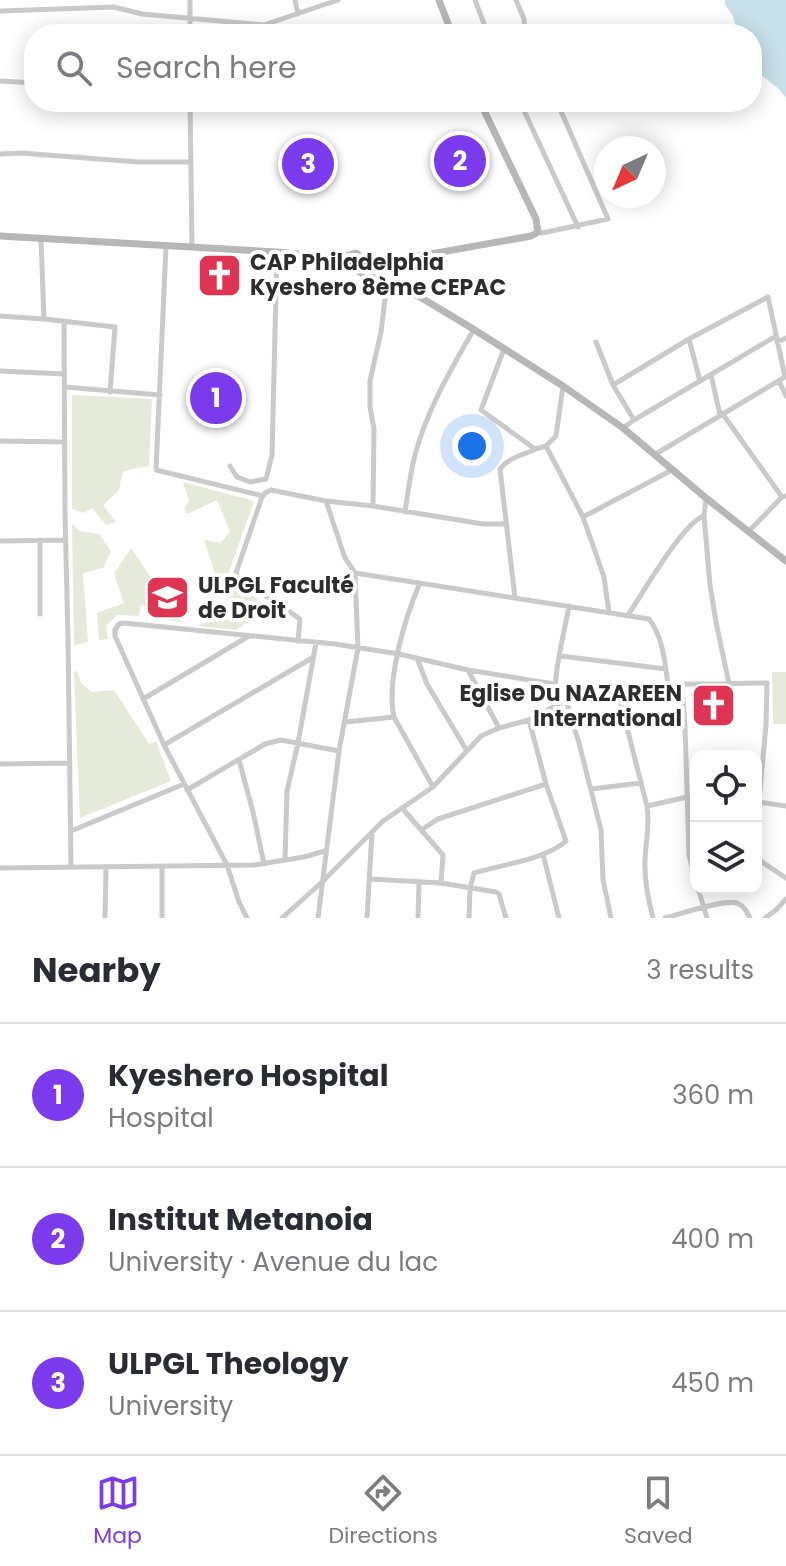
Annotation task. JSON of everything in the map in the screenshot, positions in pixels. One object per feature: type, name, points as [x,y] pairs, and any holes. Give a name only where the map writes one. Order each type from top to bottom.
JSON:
[{"type":"main road","points":[[439,0],[448,24]]},
{"type":"main road","points":[[0,236],[277,252],[316,257],[348,257],[356,253],[364,259],[414,257],[531,236],[538,232],[536,219],[485,112]]},
{"type":"main road","points":[[348,257],[349,267],[420,297],[563,386],[623,428],[786,561]]},
{"type":"main road","points":[[355,270],[362,268],[364,259]]},
{"type":"street","points":[[190,0],[190,24]]},
{"type":"street","points":[[295,0],[298,14]]},
{"type":"street","points":[[267,24],[338,0]]},
{"type":"street","points":[[475,0],[484,24]]},
{"type":"street","points":[[516,0],[524,24]]},
{"type":"street","points":[[0,11],[114,7],[142,14],[252,24]]},
{"type":"street","points":[[0,81],[24,82]]},
{"type":"street","points":[[190,112],[192,247]]},
{"type":"street","points":[[525,112],[578,227]]},
{"type":"street","points":[[538,232],[608,219],[561,112]]},
{"type":"street","points":[[0,154],[191,162]]},
{"type":"street","points":[[41,238],[44,319]]},
{"type":"street","points":[[166,246],[156,470],[263,496]]},
{"type":"street","points":[[230,466],[237,477],[250,482],[266,479],[269,474],[277,252]]},
{"type":"street","points":[[373,506],[374,429],[370,381],[381,332],[387,282]]},
{"type":"street","points":[[613,385],[689,339],[768,297],[786,377],[654,455]]},
{"type":"street","points":[[0,316],[113,326],[110,392]]},
{"type":"street","points":[[64,321],[71,867]]},
{"type":"street","points":[[405,512],[415,456],[427,419],[474,329]]},
{"type":"street","points":[[623,428],[700,381],[777,339],[786,338]]},
{"type":"street","points":[[689,339],[700,381]]},
{"type":"street","points":[[596,342],[613,385],[634,420]]},
{"type":"street","points":[[504,348],[481,410],[535,449]]},
{"type":"street","points":[[0,371],[64,374]]},
{"type":"street","points":[[711,375],[721,414],[784,496],[749,531]]},
{"type":"street","points":[[779,381],[786,396]]},
{"type":"street","points":[[515,598],[500,469],[510,460],[546,446],[556,436],[563,386]]},
{"type":"street","points":[[65,387],[160,395]]},
{"type":"street","points":[[0,441],[65,442]]},
{"type":"street","points":[[546,446],[583,517],[604,577],[609,613]]},
{"type":"street","points":[[583,517],[672,470]]},
{"type":"street","points":[[298,641],[300,619],[236,573],[265,493],[271,490],[483,524],[506,524]]},
{"type":"street","points":[[706,498],[704,516],[714,610],[729,684]]},
{"type":"street","points":[[318,918],[339,751],[358,648],[355,573],[345,558],[326,501]]},
{"type":"street","points":[[628,615],[675,544],[697,518],[704,516]]},
{"type":"street","points":[[40,540],[40,614]]},
{"type":"street","points":[[0,541],[66,540]]},
{"type":"street","points":[[355,573],[649,619],[662,647],[668,685]]},
{"type":"street","points":[[419,585],[406,619],[392,694],[394,717],[433,787]]},
{"type":"street","points":[[555,707],[554,684],[569,606]]},
{"type":"street","points":[[247,918],[227,865],[164,745],[115,636],[119,624],[358,648],[554,684]]},
{"type":"street","points":[[143,699],[249,636]]},
{"type":"street","points":[[285,860],[287,791],[316,643]]},
{"type":"street","points":[[561,656],[666,669]]},
{"type":"street","points":[[164,745],[313,658]]},
{"type":"street","points":[[417,658],[427,684],[467,751]]},
{"type":"street","points":[[468,670],[499,728]]},
{"type":"street","points":[[282,918],[372,831],[433,787],[481,736],[529,720],[595,687],[766,682],[761,750]]},
{"type":"street","points":[[616,685],[647,806],[649,826],[645,875],[653,918]]},
{"type":"street","points":[[682,685],[690,826]]},
{"type":"street","points":[[566,701],[603,837],[603,880],[611,918]]},
{"type":"street","points":[[346,722],[394,717]]},
{"type":"street","points":[[469,918],[473,874],[543,854],[566,841],[546,784],[529,720]]},
{"type":"street","points":[[71,831],[185,787],[276,740],[339,751]]},
{"type":"street","points":[[239,760],[264,864]]},
{"type":"street","points":[[0,764],[70,763]]},
{"type":"street","points":[[591,789],[641,783]]},
{"type":"street","points":[[421,830],[438,819],[546,784]]},
{"type":"street","points":[[647,806],[687,797]]},
{"type":"street","points":[[762,803],[786,806]]},
{"type":"street","points":[[402,808],[443,855],[441,883]]},
{"type":"street","points":[[367,918],[372,831]]},
{"type":"street","points":[[0,868],[264,864],[325,851]]},
{"type":"street","points":[[543,854],[559,918]]},
{"type":"street","points":[[762,862],[786,878]]},
{"type":"street","points":[[105,918],[106,867]]},
{"type":"street","points":[[162,867],[162,918]]},
{"type":"street","points":[[370,879],[441,883],[498,892],[506,918]]},
{"type":"street","points":[[418,918],[419,882]]},
{"type":"street","points":[[700,894],[707,918]]},
{"type":"street","points":[[765,918],[786,899]]},
{"type":"street","points":[[665,918],[737,903],[750,918]]},
{"type":"shaded area","points":[[72,395],[152,399],[149,466],[123,471],[119,490],[103,505],[116,522],[106,525],[92,508],[84,513],[72,509]]},
{"type":"shaded area","points":[[183,482],[254,501],[228,575],[257,598],[257,616],[236,630],[198,626],[234,604],[214,571],[204,540],[221,543],[230,531],[217,500],[187,514],[184,510],[189,500]]},
{"type":"shaded area","points":[[72,524],[80,531],[99,534],[111,551],[103,568],[83,573],[88,642],[74,645]]},
{"type":"shaded area","points":[[131,548],[181,622],[159,619],[158,608],[141,605],[139,616],[117,615],[106,626],[108,639],[99,640],[97,613],[124,603],[114,574]]},
{"type":"shaded area","points":[[76,669],[81,683],[91,692],[114,690],[149,744],[156,741],[171,781],[80,818],[74,674]]},
{"type":"shaded area","points":[[772,672],[786,672],[786,724],[773,724]]},
{"type":"water","points":[[725,0],[786,0],[786,98],[762,76],[762,24],[735,24]]},
{"type":"place","name":"Institut Metanoia","points":[[460,161]]},
{"type":"place","name":"ULPGL Theology","points":[[308,164]]},
{"type":"place","name":"CAP Philadelphia Kyeshero 8ème CEPAC","points":[[219,275]]},
{"type":"place","name":"Kyeshero Hospital","points":[[216,398]]},
{"type":"place","name":"ULPGL Faculté de Droit","points":[[167,598]]},
{"type":"place","name":"Eglise Du NAZAREEN International","points":[[713,706]]}]
